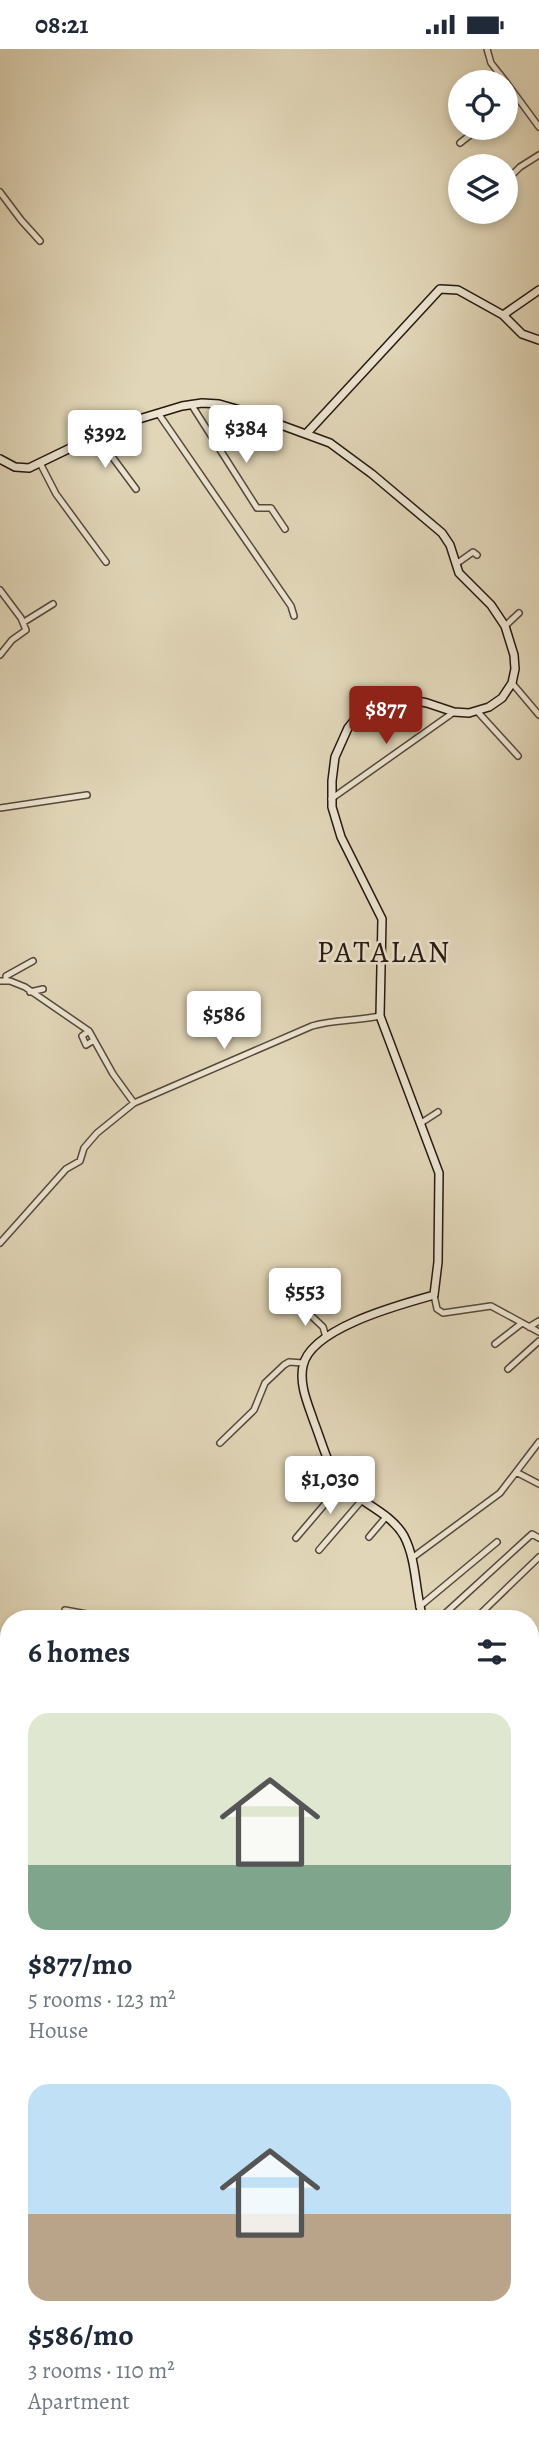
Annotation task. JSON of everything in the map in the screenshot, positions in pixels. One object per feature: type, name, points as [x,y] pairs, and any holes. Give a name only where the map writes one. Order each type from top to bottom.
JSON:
[{"type":"street","points":[[487,49],[491,63],[497,70]]},
{"type":"street","points":[[518,100],[539,127]]},
{"type":"street","points":[[460,143],[464,140]]},
{"type":"street","points":[[518,169],[539,155]]},
{"type":"street","points":[[0,192],[40,241]]},
{"type":"street","points":[[306,434],[433,295],[445,287],[465,293],[503,316],[522,334],[539,340]]},
{"type":"street","points":[[503,316],[539,290]]},
{"type":"street","points":[[191,404],[257,508],[271,508],[285,529]]},
{"type":"street","points":[[2,463],[23,469],[96,435],[191,404],[228,406],[337,447],[447,538],[459,573],[492,605],[505,625],[515,661],[512,683],[496,703],[477,711],[454,712],[427,702],[403,698],[384,701],[352,723],[338,748],[333,768],[331,799],[343,844],[382,919],[380,1016],[440,1178],[438,1265],[434,1295],[437,1308],[443,1313],[487,1305],[539,1332]]},
{"type":"street","points":[[158,413],[291,605],[294,616]]},
{"type":"street","points":[[96,435],[136,489]]},
{"type":"street","points":[[40,463],[56,494],[106,562]]},
{"type":"street","points":[[456,564],[472,552],[477,555]]},
{"type":"street","points":[[0,590],[24,622],[26,629],[12,640],[0,655]]},
{"type":"street","points":[[24,622],[53,604]]},
{"type":"street","points":[[505,625],[519,613]]},
{"type":"street","points":[[512,683],[539,715]]},
{"type":"street","points":[[477,711],[518,757]]},
{"type":"street","points":[[331,799],[454,712]]},
{"type":"street","points":[[0,809],[87,796]]},
{"type":"street","points":[[33,961],[3,980],[30,992],[89,1031],[113,1074],[134,1103]]},
{"type":"street","points":[[30,992],[43,989]]},
{"type":"street","points":[[0,1243],[66,1170],[80,1161],[84,1148],[97,1133],[134,1103],[312,1026],[380,1016]]},
{"type":"street","points":[[89,1031],[82,1036],[83,1042],[86,1045],[94,1041]]},
{"type":"street","points":[[421,1123],[438,1112]]},
{"type":"street","points":[[420,1610],[412,1558],[403,1536],[386,1517],[342,1484],[326,1454],[305,1397],[302,1379],[303,1363],[316,1344],[326,1337],[380,1310],[434,1295]]},
{"type":"street","points":[[301,1306],[323,1327],[326,1337]]},
{"type":"street","points":[[529,1328],[539,1321]]},
{"type":"street","points":[[495,1344],[522,1323]]},
{"type":"street","points":[[508,1369],[539,1341]]},
{"type":"street","points":[[220,1443],[254,1410],[265,1383],[289,1362],[303,1363]]},
{"type":"street","points":[[412,1558],[498,1494],[539,1442]]},
{"type":"street","points":[[516,1472],[539,1484]]},
{"type":"street","points":[[296,1538],[342,1484]]},
{"type":"street","points":[[319,1550],[362,1500]]},
{"type":"street","points":[[369,1537],[386,1517]]},
{"type":"street","points":[[449,1610],[532,1534],[539,1538]]},
{"type":"street","points":[[419,1607],[497,1542]]},
{"type":"street","points":[[484,1610],[539,1557]]},
{"type":"district","name":"PATALAN","points":[[384,952]]}]
